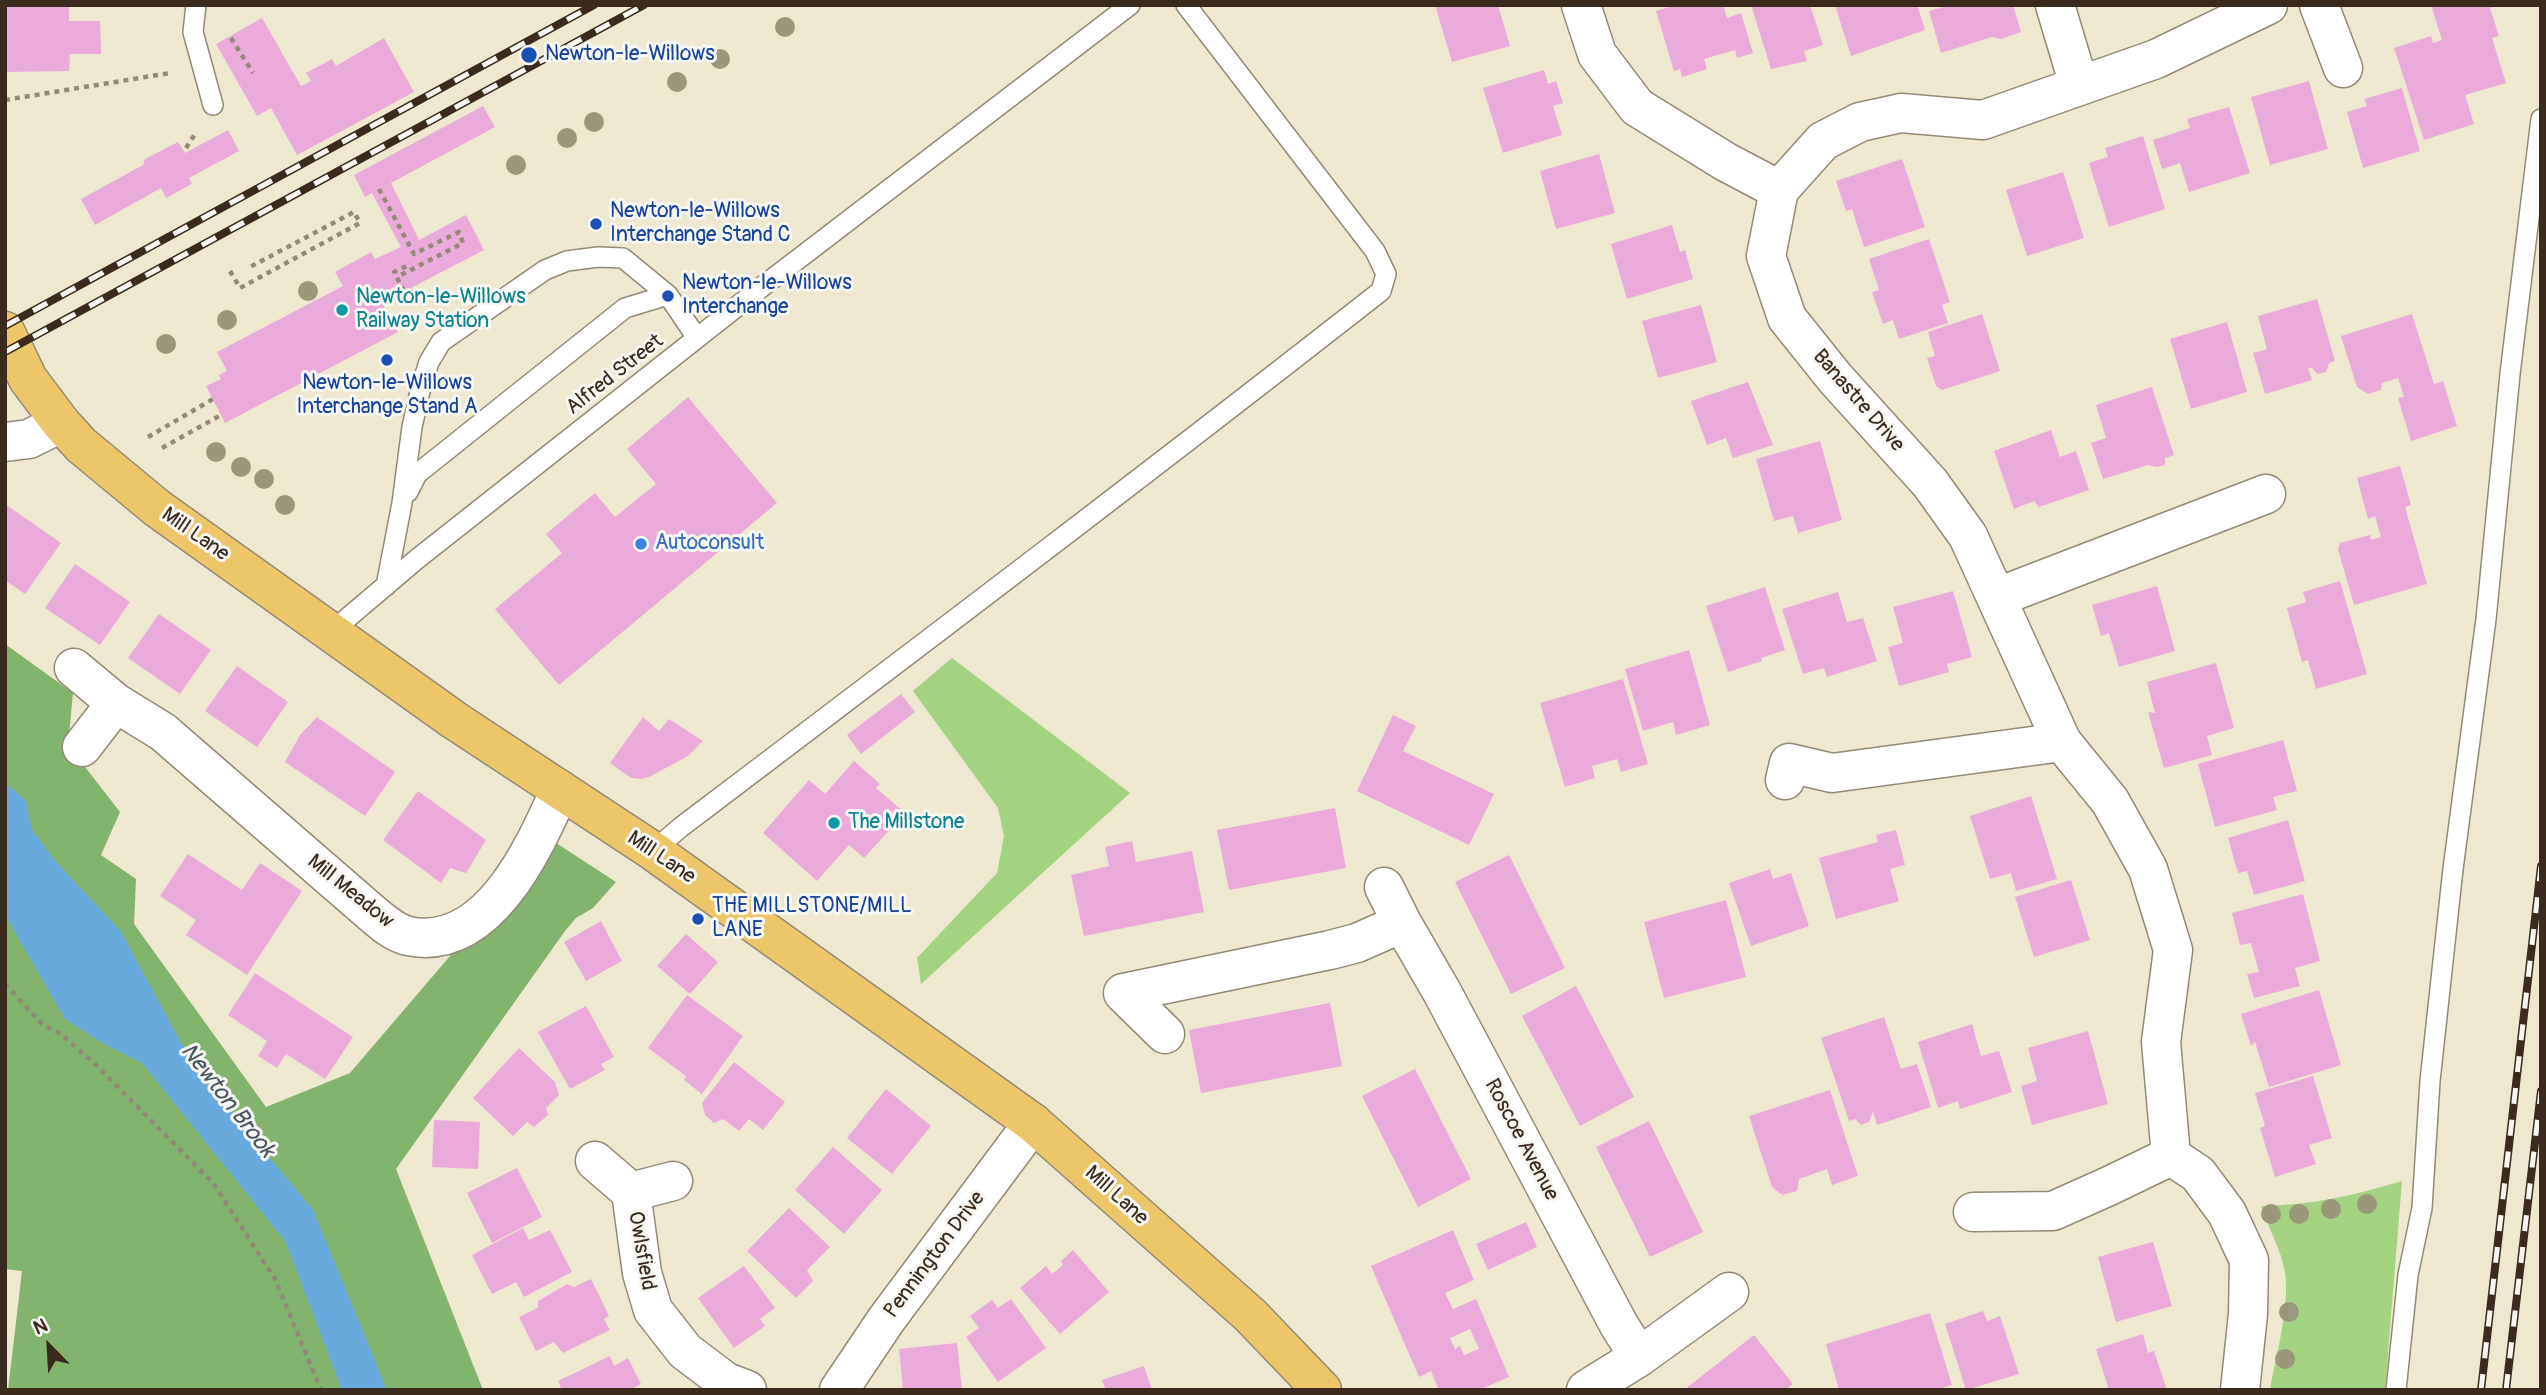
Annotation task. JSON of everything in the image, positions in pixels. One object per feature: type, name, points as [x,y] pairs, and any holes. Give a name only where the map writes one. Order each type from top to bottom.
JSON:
[{"type":"main road","name":"Mill Lane","points":[[5,331],[28,379],[61,423],[81,445],[157,508],[454,720],[653,851],[1033,1123],[1250,1315],[1322,1390]]},
{"type":"street","points":[[1581,5],[1597,54],[1637,107],[1726,162],[1779,190],[1823,141],[1860,122],[1901,113],[1983,120],[2157,59],[2268,5]]},
{"type":"street","points":[[2055,5],[2079,85]]},
{"type":"street","points":[[2319,5],[2343,68]]},
{"type":"street","name":"Banastre Drive","points":[[1779,190],[1766,256],[1787,318],[1835,378],[1930,484],[1968,536],[2062,742],[2110,801],[2148,869],[2173,950],[2161,1042],[2171,1156]]},
{"type":"street","points":[[5,442],[29,439],[61,423]]},
{"type":"street","points":[[1998,597],[2267,496]]},
{"type":"street","name":"Mill Meadow","points":[[74,668],[116,703],[163,732],[367,909],[392,929],[408,936],[450,933],[488,911],[506,891],[521,867],[560,790]]},
{"type":"street","points":[[82,747],[116,703]]},
{"type":"street","points":[[1790,763],[1832,773],[2062,742]]},
{"type":"street","name":"Roscoe Avenue","points":[[1384,887],[1619,1325],[1639,1357]]},
{"type":"street","points":[[1166,1034],[1111,984],[1330,950],[1357,943],[1402,923]]},
{"type":"street","name":"Pennington Drive","points":[[839,1390],[886,1320],[1033,1123]]},
{"type":"street","points":[[1970,1211],[2053,1210],[2171,1156],[2198,1174],[2227,1213],[2249,1260],[2248,1314],[2240,1390]]},
{"type":"street","name":"Owlsfield","points":[[595,1161],[631,1192],[642,1273],[653,1310],[685,1351],[726,1382],[747,1390]]},
{"type":"street","name":"Owlsfield","points":[[631,1192],[673,1181]]},
{"type":"street","points":[[1586,1390],[1639,1357],[1728,1292]]},
{"type":"lane","points":[[196,5],[193,32],[213,106]]},
{"type":"lane","name":"Alfred Street","points":[[331,632],[697,338],[1130,5]]},
{"type":"lane","points":[[653,851],[1140,476],[1214,423],[1381,291],[1386,274],[1375,251],[1186,5]]},
{"type":"lane","points":[[2396,1390],[2408,1275],[2422,1208],[2430,1081],[2453,869],[2486,619],[2510,374],[2541,119]]},
{"type":"lane","points":[[386,586],[421,387],[429,362],[442,342],[545,270],[567,261],[598,257],[623,258],[668,295],[697,338]]},
{"type":"lane","points":[[402,503],[417,474],[625,308],[668,295]]},
{"type":"path","points":[[230,36],[253,73]]},
{"type":"path","points":[[5,100],[201,68]]},
{"type":"path","points":[[379,189],[414,254],[458,232],[463,243],[397,277]]},
{"type":"path","points":[[230,271],[240,288],[360,223],[354,212],[248,268]]},
{"type":"path","points":[[404,291],[394,272],[411,264]]},
{"type":"path","points":[[148,437],[213,399]]},
{"type":"path","points":[[162,447],[221,415]]},
{"type":"path","points":[[5,984],[42,1024],[61,1034],[96,1065],[213,1183],[275,1279],[321,1390]]},
{"type":"green space","points":[[5,644],[73,693],[68,745],[120,812],[101,855],[136,879],[134,924],[266,1107],[350,1073],[550,839],[616,882],[593,908],[576,918],[565,931],[396,1169],[483,1390],[8,1390],[22,1271],[5,1269]]},
{"type":"green space","points":[[952,658],[1130,793],[921,984],[917,958],[997,873],[1004,836],[998,808],[913,691]]},
{"type":"green space","points":[[2402,1181],[2385,1390],[2270,1390],[2284,1316],[2286,1286],[2281,1255],[2261,1206],[2332,1199]]},
{"type":"water","points":[[5,782],[26,801],[32,830],[56,862],[120,930],[193,1065],[313,1210],[387,1390],[342,1390],[285,1241],[142,1063],[104,1044],[65,1019],[5,915]]},
{"type":"building","points":[[7,5],[69,5],[69,21],[100,21],[101,54],[70,54],[69,71],[7,72]]},
{"type":"building","points":[[1435,5],[1498,5],[1510,46],[1452,62]]},
{"type":"building","points":[[1675,5],[1723,5],[1727,18],[1741,13],[1753,53],[1737,58],[1735,50],[1704,59],[1707,69],[1682,77],[1680,69],[1674,71],[1656,11]]},
{"type":"building","points":[[1751,5],[1810,5],[1823,45],[1804,51],[1807,61],[1771,69]]},
{"type":"building","points":[[1835,5],[1917,5],[1925,30],[1851,56]]},
{"type":"building","points":[[1944,5],[2013,5],[2021,32],[2001,39],[1992,37],[1941,53],[1929,11]]},
{"type":"building","points":[[2431,5],[2498,5],[2490,8],[2499,36],[2492,38],[2506,83],[2465,95],[2474,124],[2424,140],[2394,48],[2431,36],[2433,43],[2442,40]]},
{"type":"building","points":[[262,18],[301,86],[311,81],[306,73],[332,59],[336,66],[384,38],[414,92],[297,155],[271,108],[257,116],[216,44]]},
{"type":"building","points":[[1544,70],[1548,84],[1556,81],[1563,103],[1553,106],[1562,135],[1503,153],[1483,88]]},
{"type":"building","points":[[2309,81],[2328,149],[2270,165],[2251,97]]},
{"type":"building","points":[[2402,88],[2420,151],[2363,168],[2347,112],[2367,106],[2364,99]]},
{"type":"building","name":"Newton-le-Willows Railway Station","points":[[483,106],[495,127],[391,183],[419,240],[466,215],[484,250],[382,303],[398,332],[225,423],[206,386],[221,379],[219,375],[227,371],[217,352],[343,286],[335,272],[371,252],[375,259],[401,247],[372,193],[365,197],[354,175]]},
{"type":"building","points":[[2229,107],[2250,173],[2189,192],[2180,163],[2162,169],[2153,140],[2190,128],[2187,119]]},
{"type":"building","points":[[228,130],[239,151],[189,178],[192,184],[166,198],[161,188],[95,225],[81,199],[178,142],[185,153]]},
{"type":"building","points":[[2143,136],[2165,209],[2109,227],[2089,163],[2108,157],[2105,148]]},
{"type":"building","points":[[1599,154],[1615,213],[1556,229],[1540,171]]},
{"type":"building","points":[[1902,159],[1925,227],[1864,247],[1852,209],[1846,211],[1836,181]]},
{"type":"building","points":[[2063,172],[2084,238],[2027,256],[2006,190]]},
{"type":"building","points":[[1672,225],[1680,252],[1685,250],[1693,279],[1627,299],[1611,244]]},
{"type":"building","points":[[1929,239],[1950,302],[1942,305],[1948,323],[1899,339],[1893,320],[1883,324],[1872,292],[1879,290],[1869,259]]},
{"type":"building","points":[[2317,299],[2335,361],[2329,363],[2326,372],[2317,374],[2312,368],[2308,368],[2312,380],[2265,394],[2253,353],[2267,349],[2258,316]]},
{"type":"building","points":[[1701,305],[1717,362],[1658,378],[1642,321]]},
{"type":"building","points":[[1982,314],[2000,371],[1942,390],[1936,386],[1927,358],[1935,356],[1928,332]]},
{"type":"building","points":[[2412,314],[2434,384],[2443,381],[2457,426],[2411,441],[2398,398],[2404,397],[2398,378],[2382,383],[2381,390],[2368,394],[2357,387],[2341,336]]},
{"type":"building","points":[[2227,322],[2247,392],[2191,409],[2170,339]]},
{"type":"building","points":[[1748,382],[1773,445],[1733,458],[1726,438],[1707,445],[1691,401]]},
{"type":"building","points":[[2152,387],[2174,455],[2165,458],[2165,465],[2148,465],[2103,479],[2091,443],[2106,438],[2096,405]]},
{"type":"building","name":"Autoconsult","points":[[688,397],[777,503],[559,685],[495,609],[562,553],[546,534],[595,493],[615,517],[656,484],[627,449]]},
{"type":"building","points":[[2051,430],[2060,457],[2076,451],[2089,490],[2039,507],[2034,501],[2014,509],[1994,451]]},
{"type":"building","points":[[1820,441],[1842,520],[1798,533],[1793,516],[1774,521],[1756,459]]},
{"type":"building","points":[[2400,466],[2411,505],[2405,507],[2427,584],[2354,605],[2338,549],[2340,543],[2370,535],[2371,540],[2381,537],[2375,516],[2368,519],[2357,478]]},
{"type":"building","points":[[5,504],[61,543],[25,594],[5,580]]},
{"type":"building","points":[[75,564],[130,602],[100,645],[45,608]]},
{"type":"building","points":[[2340,581],[2367,674],[2316,689],[2308,660],[2302,662],[2287,608],[2306,602],[2303,592]]},
{"type":"building","points":[[2157,586],[2175,651],[2119,667],[2109,633],[2101,636],[2092,605]]},
{"type":"building","points":[[1765,587],[1785,650],[1728,672],[1706,606]]},
{"type":"building","points":[[1953,591],[1972,657],[1947,664],[1949,672],[1899,686],[1888,647],[1903,643],[1893,607]]},
{"type":"building","points":[[1838,592],[1847,622],[1863,618],[1877,661],[1827,677],[1824,668],[1803,674],[1782,609]]},
{"type":"building","points":[[159,614],[211,650],[180,694],[128,658]]},
{"type":"building","points":[[1689,650],[1710,725],[1676,735],[1673,722],[1643,731],[1625,669]]},
{"type":"building","points":[[2216,663],[2234,728],[2207,736],[2212,755],[2164,768],[2148,712],[2155,713],[2147,682]]},
{"type":"building","points":[[237,666],[288,702],[257,747],[205,711]]},
{"type":"building","points":[[1623,679],[1648,764],[1621,772],[1617,759],[1592,766],[1595,778],[1565,787],[1540,703]]},
{"type":"building","points":[[901,694],[915,712],[861,754],[847,735]]},
{"type":"building","points":[[1393,715],[1416,726],[1403,751],[1494,794],[1469,845],[1357,791]]},
{"type":"building","points":[[317,717],[395,772],[365,816],[285,762],[300,735]]},
{"type":"building","points":[[643,717],[659,731],[669,719],[703,741],[688,756],[651,776],[631,778],[610,763]]},
{"type":"building","points":[[2283,740],[2297,791],[2273,797],[2277,810],[2215,827],[2198,764]]},
{"type":"building","name":"The Millstone","points":[[854,761],[880,784],[876,788],[905,813],[864,858],[849,845],[817,881],[763,833],[809,780],[825,794]]},
{"type":"building","points":[[418,791],[486,840],[466,873],[450,868],[441,883],[383,840]]},
{"type":"building","points":[[2031,796],[2057,879],[2016,891],[2011,873],[1990,879],[1970,816]]},
{"type":"building","points":[[1335,808],[1346,868],[1229,890],[1217,830]]},
{"type":"building","points":[[2288,820],[2305,881],[2254,895],[2247,871],[2238,873],[2228,838]]},
{"type":"building","points":[[1896,830],[1905,865],[1890,869],[1899,901],[1836,919],[1819,858],[1878,842],[1876,835]]},
{"type":"building","points":[[1132,841],[1136,862],[1192,851],[1204,912],[1084,936],[1071,875],[1109,866],[1105,847]]},
{"type":"building","points":[[188,854],[242,890],[260,863],[302,891],[247,975],[186,935],[196,920],[160,896]]},
{"type":"building","points":[[1509,855],[1565,968],[1511,994],[1455,882]]},
{"type":"building","points":[[1770,869],[1773,879],[1791,873],[1809,926],[1751,946],[1729,883]]},
{"type":"building","points":[[2071,880],[2090,940],[2034,957],[2015,897]]},
{"type":"building","points":[[2303,894],[2320,961],[2295,968],[2300,986],[2254,998],[2247,974],[2259,972],[2251,943],[2240,945],[2232,913]]},
{"type":"building","points":[[1726,900],[1746,977],[1664,998],[1644,922]]},
{"type":"building","points":[[601,921],[622,961],[586,981],[564,942]]},
{"type":"building","points":[[686,934],[718,962],[690,994],[657,966]]},
{"type":"building","points":[[255,973],[353,1037],[325,1079],[286,1054],[277,1068],[258,1056],[267,1041],[228,1015]]},
{"type":"building","points":[[1576,986],[1634,1097],[1580,1126],[1522,1016]]},
{"type":"building","points":[[2319,990],[2341,1065],[2269,1087],[2255,1042],[2251,1046],[2241,1014]]},
{"type":"building","points":[[687,995],[743,1036],[702,1094],[684,1080],[686,1076],[648,1048]]},
{"type":"building","points":[[1330,1003],[1342,1066],[1201,1093],[1189,1030]]},
{"type":"building","points":[[586,1006],[614,1057],[601,1064],[605,1070],[570,1089],[538,1032]]},
{"type":"building","points":[[1884,1017],[1901,1069],[1917,1064],[1931,1107],[1877,1125],[1873,1111],[1869,1122],[1861,1125],[1855,1119],[1849,1121],[1821,1038]]},
{"type":"building","points":[[1972,1024],[1981,1056],[1999,1051],[2012,1092],[1960,1109],[1958,1101],[1938,1108],[1918,1042]]},
{"type":"building","points":[[2088,1031],[2108,1104],[2032,1125],[2021,1086],[2037,1081],[2028,1048]]},
{"type":"building","points":[[519,1048],[555,1082],[559,1095],[546,1108],[548,1115],[534,1127],[527,1122],[513,1136],[473,1098]]},
{"type":"building","points":[[734,1062],[785,1102],[763,1130],[749,1119],[739,1131],[723,1119],[714,1123],[705,1115],[702,1103]]},
{"type":"building","points":[[1415,1069],[1471,1179],[1418,1207],[1362,1096]]},
{"type":"building","points":[[2313,1076],[2332,1138],[2309,1145],[2316,1164],[2275,1177],[2260,1128],[2265,1126],[2255,1093]]},
{"type":"building","points":[[886,1089],[931,1126],[892,1174],[847,1138]]},
{"type":"building","points":[[1830,1090],[1858,1176],[1832,1185],[1827,1169],[1799,1179],[1797,1191],[1782,1195],[1772,1187],[1749,1116]]},
{"type":"building","points":[[434,1120],[480,1122],[478,1169],[432,1167]]},
{"type":"building","points":[[1649,1121],[1703,1232],[1650,1257],[1596,1147]]},
{"type":"building","points":[[833,1147],[882,1190],[844,1234],[795,1190]]},
{"type":"building","points":[[517,1168],[542,1217],[492,1243],[467,1193]]},
{"type":"building","points":[[789,1208],[830,1247],[807,1270],[813,1281],[796,1298],[747,1251]]},
{"type":"building","points":[[1526,1222],[1537,1247],[1488,1270],[1476,1244]]},
{"type":"building","points":[[523,1228],[529,1240],[550,1230],[572,1272],[524,1297],[516,1282],[492,1294],[472,1255]]},
{"type":"building","points":[[1453,1230],[1474,1280],[1445,1293],[1453,1309],[1476,1299],[1509,1377],[1479,1390],[1439,1390],[1431,1371],[1419,1377],[1371,1266]],"holes":[[[1470,1329],[1479,1349],[1464,1355],[1460,1346],[1455,1349],[1450,1338]]]},
{"type":"building","points":[[2153,1242],[2172,1306],[2116,1322],[2098,1257]]},
{"type":"building","points":[[1073,1250],[1109,1292],[1060,1334],[1020,1288],[1046,1266],[1052,1274],[1063,1265],[1061,1261]]},
{"type":"building","points":[[744,1266],[775,1308],[760,1319],[765,1326],[734,1348],[698,1298]]},
{"type":"building","points":[[591,1279],[609,1316],[604,1319],[610,1330],[563,1353],[554,1342],[536,1351],[519,1317],[538,1308],[538,1301],[567,1284],[574,1287]]},
{"type":"building","points":[[1011,1299],[1046,1348],[998,1382],[966,1337],[979,1328],[970,1316],[992,1300],[998,1308]]},
{"type":"building","points":[[1983,1311],[1987,1321],[2000,1316],[2019,1374],[1966,1390],[1945,1324]]},
{"type":"building","points":[[1930,1313],[1952,1385],[1935,1390],[1839,1390],[1826,1344]]},
{"type":"building","points":[[2143,1334],[2148,1353],[2154,1351],[2167,1390],[2109,1390],[2096,1349]]},
{"type":"building","points":[[1754,1335],[1793,1384],[1785,1390],[1684,1390]]},
{"type":"building","points":[[957,1343],[962,1390],[903,1390],[899,1349]]},
{"type":"building","points":[[610,1356],[614,1366],[628,1358],[641,1384],[630,1390],[562,1390],[558,1381]]},
{"type":"building","points":[[1144,1366],[1152,1390],[1106,1390],[1102,1380]]},
{"type":"railway","points":[[5,326],[594,5]]},
{"type":"railway","points":[[5,352],[644,5]]},
{"type":"railway","points":[[2481,1390],[2541,866]]},
{"type":"railway","points":[[2506,1390],[2541,1091]]},
{"type":"place","name":"Newton-le-Willows","points":[[529,55]]},
{"type":"place","name":"Newton-le-Willows Interchange Stand C","points":[[596,224]]},
{"type":"place","name":"Newton-le-Willows Interchange","points":[[668,296]]},
{"type":"place","name":"Newton-le-Willows Railway Station","points":[[342,310]]},
{"type":"place","name":"Newton-le-Willows Interchange Stand A","points":[[387,360]]},
{"type":"place","name":"Autoconsult","points":[[641,544]]},
{"type":"place","name":"The Millstone","points":[[834,823]]},
{"type":"place","name":"THE MILLSTONE/MILL LANE","points":[[698,919]]},
{"type":"water label","name":"Newton Brook","points":[[227,1101]]}]
